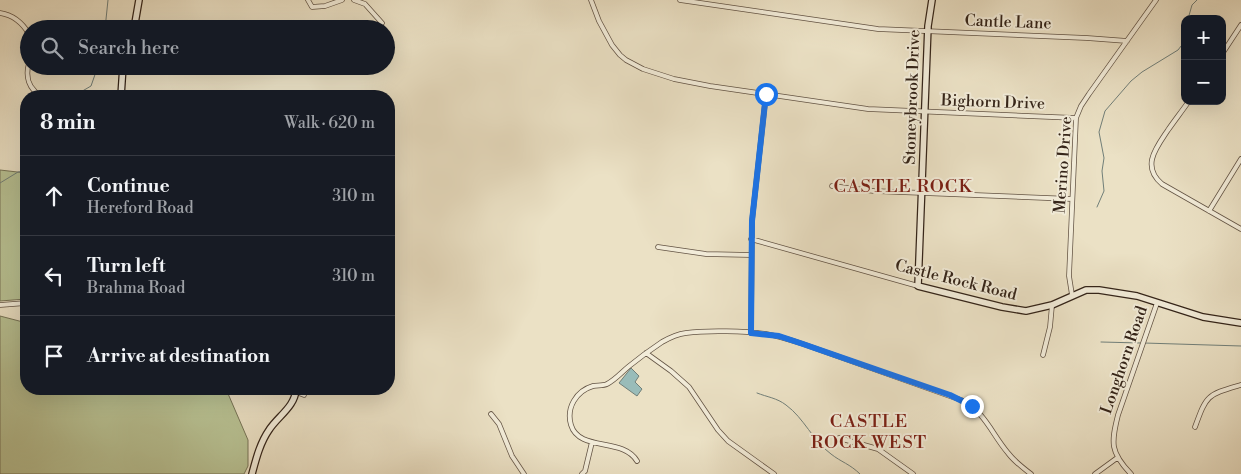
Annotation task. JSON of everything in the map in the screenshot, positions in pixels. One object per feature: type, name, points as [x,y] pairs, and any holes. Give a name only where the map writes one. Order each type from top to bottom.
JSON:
[{"type":"street","points":[[136,20],[139,0]]},
{"type":"street","points":[[308,0],[312,7],[317,8],[342,0]]},
{"type":"street","points":[[354,0],[364,4],[379,20]]},
{"type":"street","name":"Bighorn Drive","points":[[591,0],[595,14],[612,45],[626,60],[643,69],[674,79],[868,109],[1076,118]]},
{"type":"street","name":"Cantle Lane","points":[[680,0],[870,28],[1127,41]]},
{"type":"street","name":"Stoneybrook Drive","points":[[918,286],[928,32],[932,0]]},
{"type":"street","name":"Merino Drive","points":[[1072,296],[1069,276],[1076,118],[1089,94],[1156,0]]},
{"type":"street","points":[[0,13],[16,18],[20,22]]},
{"type":"street","points":[[1226,48],[1241,24]]},
{"type":"street","points":[[27,75],[33,90]]},
{"type":"street","points":[[121,90],[122,75]]},
{"type":"street","points":[[751,333],[751,239],[766,94]]},
{"type":"street","points":[[1186,105],[1155,149],[1152,168],[1155,177],[1162,184],[1241,229]]},
{"type":"street","points":[[1209,211],[1241,159]]},
{"type":"street","points":[[832,186],[851,190],[922,194],[1072,199]]},
{"type":"street","name":"Castle Rock Road","points":[[751,239],[918,286],[1017,311],[1034,310],[1052,305],[1086,290],[1099,290],[1137,296],[1203,318],[1241,323]]},
{"type":"street","points":[[658,247],[706,254],[751,255]]},
{"type":"street","name":"Longhorn Road","points":[[1117,458],[1114,441],[1118,415],[1157,303]]},
{"type":"street","points":[[0,305],[20,304]]},
{"type":"street","points":[[1043,355],[1050,327],[1052,305]]},
{"type":"street","points":[[637,460],[629,452],[579,437],[572,428],[569,413],[573,401],[585,389],[609,383],[646,353],[666,340],[686,333],[751,333],[773,335],[803,344],[961,400],[972,406],[981,415],[1006,452],[1031,474]]},
{"type":"street","points":[[646,353],[689,387],[718,430],[728,441],[774,474]]},
{"type":"street","points":[[1195,427],[1204,404],[1212,394],[1241,385]]},
{"type":"street","points":[[252,474],[263,439],[269,429],[291,405],[294,395]]},
{"type":"street","points":[[491,414],[499,424],[512,456],[524,474]]},
{"type":"street","points":[[839,438],[878,450],[913,474]]},
{"type":"street","points":[[582,474],[585,471],[592,442]]},
{"type":"street","points":[[1095,474],[1117,458],[1131,474]]},
{"type":"green space","points":[[0,170],[20,172],[20,299],[0,301]]},
{"type":"green space","points":[[0,316],[20,321],[20,395],[229,395],[248,440],[248,466],[244,474],[0,474]]},
{"type":"water","points":[[631,368],[639,376],[635,382],[642,389],[637,396],[619,383]]},
{"type":"waterway","points":[[106,20],[108,0]]},
{"type":"waterway","points":[[1189,15],[1192,5],[1197,0]]},
{"type":"waterway","points":[[1097,207],[1104,191],[1102,171],[1104,158],[1099,132],[1105,111],[1131,81],[1181,46]]},
{"type":"waterway","points":[[84,90],[91,86],[95,75]]},
{"type":"waterway","points":[[0,183],[20,172]]},
{"type":"waterway","points":[[1101,342],[1140,343]]},
{"type":"waterway","points":[[1144,343],[1241,346]]},
{"type":"waterway","points":[[757,393],[776,399],[786,405],[798,416],[825,449],[860,474]]},
{"type":"district","name":"CASTLE ROCK","points":[[903,186]]},
{"type":"district","name":"CASTLE ROCK WEST","points":[[869,431]]},
{"type":"route","points":[[766,94],[752,221],[751,333],[779,336],[950,395],[972,406]]}]
